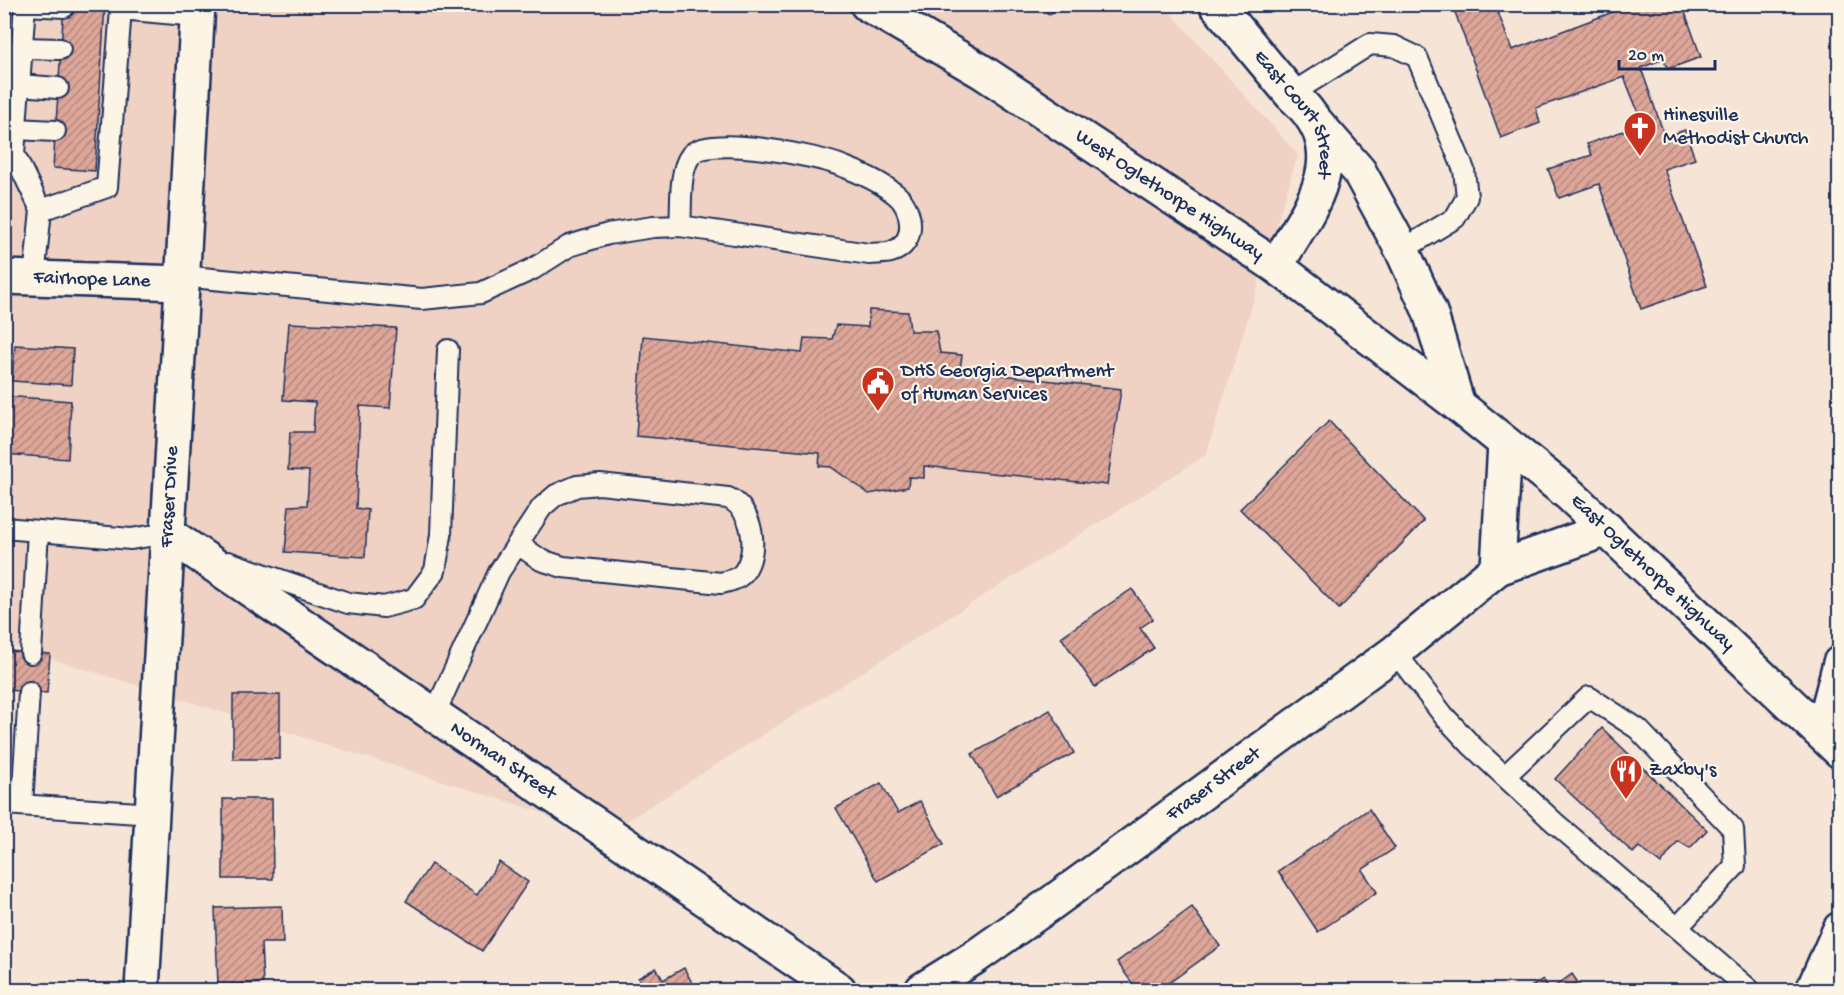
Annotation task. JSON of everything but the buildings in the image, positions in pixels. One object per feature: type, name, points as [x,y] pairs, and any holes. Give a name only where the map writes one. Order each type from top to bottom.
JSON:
[{"type":"main road","name":"West Oglethorpe Highway","points":[[867,4],[981,71],[1276,266],[1458,405]]},
{"type":"main road","name":"East Court Street","points":[[1216,4],[1291,94],[1304,106],[1314,120],[1325,155],[1321,187],[1276,266]]},
{"type":"main road","name":"Fraser Drive","points":[[142,990],[197,10]]},
{"type":"main road","points":[[1314,120],[1359,171],[1402,250],[1430,312],[1458,405]]},
{"type":"main road","name":"Fairhope Lane","points":[[19,278],[181,280]]},
{"type":"main road","name":"East Oglethorpe Highway","points":[[1458,405],[1570,495],[1831,742]]},
{"type":"main road","points":[[1498,568],[1505,443]]},
{"type":"main road","name":"Fraser Street","points":[[922,990],[1043,909],[1395,652],[1498,568],[1607,530]]},
{"type":"main road","name":"Norman Street","points":[[167,533],[839,990]]},
{"type":"main road","points":[[1831,742],[1839,663]]},
{"type":"main road","points":[[1813,990],[1839,929]]},
{"type":"lane","points":[[19,278],[41,210],[9,154],[16,129],[25,5],[64,7]]},
{"type":"lane","points":[[41,210],[107,187],[104,133],[110,50],[116,8],[197,10]]},
{"type":"lane","points":[[1291,94],[1370,44],[1394,46],[1417,57],[1464,170],[1467,197],[1455,218],[1402,250]]},
{"type":"lane","points":[[21,48],[60,49]]},
{"type":"lane","points":[[20,85],[58,88]]},
{"type":"lane","points":[[16,129],[55,131]]},
{"type":"lane","points":[[181,280],[422,299],[481,293],[533,269],[569,246],[608,234],[653,227],[680,226],[868,254],[892,252],[906,243],[911,229],[908,211],[896,194],[841,165],[801,155],[720,145],[704,147],[692,153],[685,166],[680,226]]},
{"type":"lane","points":[[194,551],[348,603],[384,607],[414,598],[435,571],[441,535],[448,350]]},
{"type":"lane","points":[[434,715],[499,572],[542,507],[556,495],[577,486],[600,484],[728,498],[739,502],[746,513],[751,529],[751,547],[742,574],[734,581],[721,583],[563,567],[541,560],[518,544]]},
{"type":"lane","points":[[4,528],[131,539],[167,533]]},
{"type":"lane","points":[[31,653],[38,531]]},
{"type":"lane","points":[[1395,652],[1444,716],[1505,776],[1554,822],[1750,990]]},
{"type":"lane","points":[[29,692],[13,804],[153,814]]},
{"type":"lane","points":[[1505,776],[1589,697],[1638,729],[1732,829],[1735,866],[1678,927]]},
{"type":"shaded area","points":[[5,5],[1164,5],[1298,155],[1206,455],[608,833],[5,644]]},
{"type":"place","name":"Hinesville Methodist Church","points":[[1640,157]]},
{"type":"place","name":"DHS Georgia Department of Human Services","points":[[878,412]]},
{"type":"place","name":"Zaxby's","points":[[1626,800]]}]
